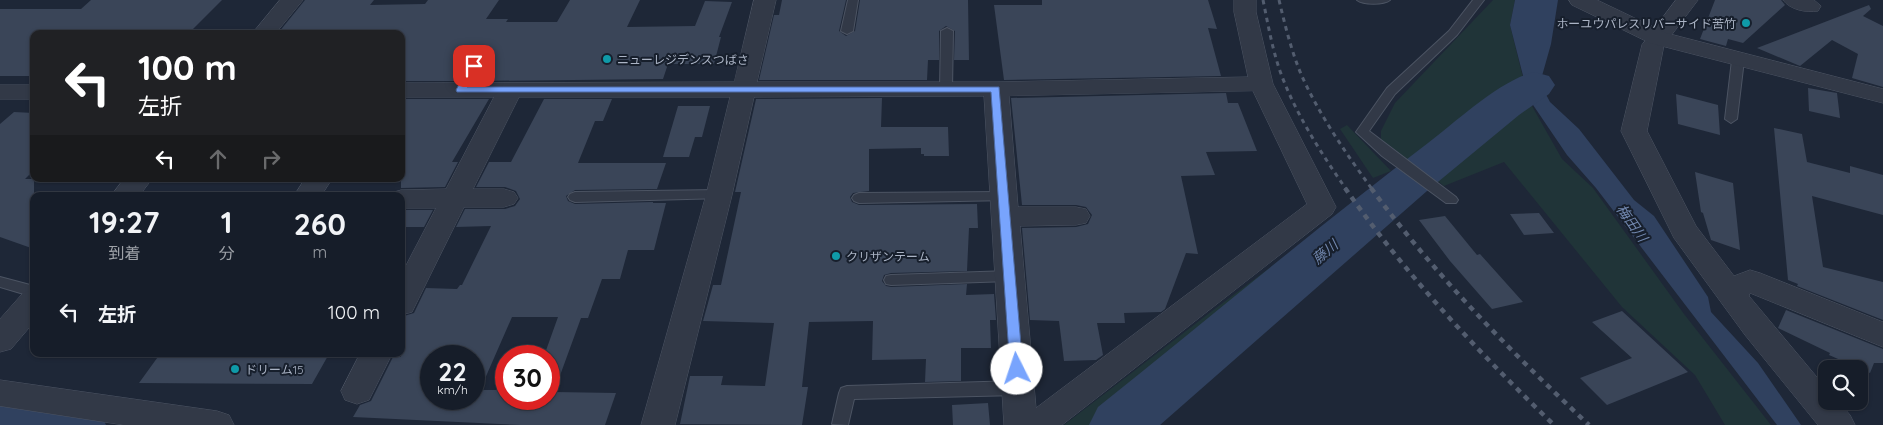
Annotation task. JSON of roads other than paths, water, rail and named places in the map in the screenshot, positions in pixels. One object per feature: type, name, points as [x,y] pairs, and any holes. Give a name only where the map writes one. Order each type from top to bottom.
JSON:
[{"type":"street","points":[[266,30],[292,0]]},
{"type":"street","points":[[658,425],[719,195],[764,0]]},
{"type":"street","points":[[1038,425],[1322,207],[1261,84],[1245,12],[1245,0]]},
{"type":"street","points":[[1580,0],[1654,36],[1738,60],[1883,96]]},
{"type":"street","points":[[1687,0],[1654,36],[1634,131],[1684,231],[1756,328],[1838,425]]},
{"type":"street","points":[[405,90],[996,89],[1261,84]]},
{"type":"street","points":[[996,89],[1021,425]]},
{"type":"street","points":[[405,296],[510,90]]},
{"type":"street","points":[[0,92],[30,92]]},
{"type":"street","points":[[127,192],[136,182]]},
{"type":"street","points":[[405,199],[504,198]]},
{"type":"street","points":[[1005,207],[1076,216]]},
{"type":"street","points":[[1734,296],[1740,285],[1750,280],[1883,334]]},
{"type":"street","points":[[0,340],[30,306]]},
{"type":"street","points":[[357,391],[374,357]]},
{"type":"street","points":[[0,393],[217,425]]},
{"type":"lane","points":[[847,30],[853,0]]},
{"type":"lane","points":[[1362,0],[1385,0]]},
{"type":"lane","points":[[1450,200],[1362,132],[1391,91],[1453,33],[1479,0]]},
{"type":"lane","points":[[946,89],[947,31]]},
{"type":"lane","points":[[461,90],[480,54]]},
{"type":"lane","points":[[1731,119],[1738,60]]},
{"type":"lane","points":[[575,197],[719,195]]},
{"type":"lane","points":[[859,198],[1005,207]]},
{"type":"lane","points":[[891,280],[1010,276]]},
{"type":"lane","points":[[0,282],[30,291]]},
{"type":"lane","points":[[840,424],[847,393],[1018,388]]},
{"type":"water","name":"梅田川","points":[[1515,0],[1558,0],[1551,44],[1540,83],[1550,102],[1579,129],[1634,200],[1654,216],[1708,297],[1711,312],[1758,363],[1801,425],[1777,425],[1596,188],[1567,155],[1529,99],[1510,25]]},
{"type":"waterway","name":"藤川","points":[[1119,425],[1410,180],[1504,106],[1534,85]]},
{"type":"waterway","name":"藤川","points":[[0,413],[76,425]]},
{"type":"railway","points":[[1263,0],[1270,36],[1286,87],[1309,132],[1346,189]]},
{"type":"railway","points":[[1279,0],[1294,56],[1308,89],[1334,133],[1372,189]]},
{"type":"railway","points":[[1345,188],[1418,282],[1497,369],[1554,425]]},
{"type":"railway","points":[[1371,188],[1447,282],[1502,340],[1589,425]]},
{"type":"place","name":"ホーユウパレスリバーサイド苦竹","points":[[1746,23]]},
{"type":"place","name":"ニューレジデンスつばさ","points":[[607,59]]},
{"type":"place","name":"クリザンテーム","points":[[836,256]]},
{"type":"place","name":"ドリーム15","points":[[235,369]]}]
